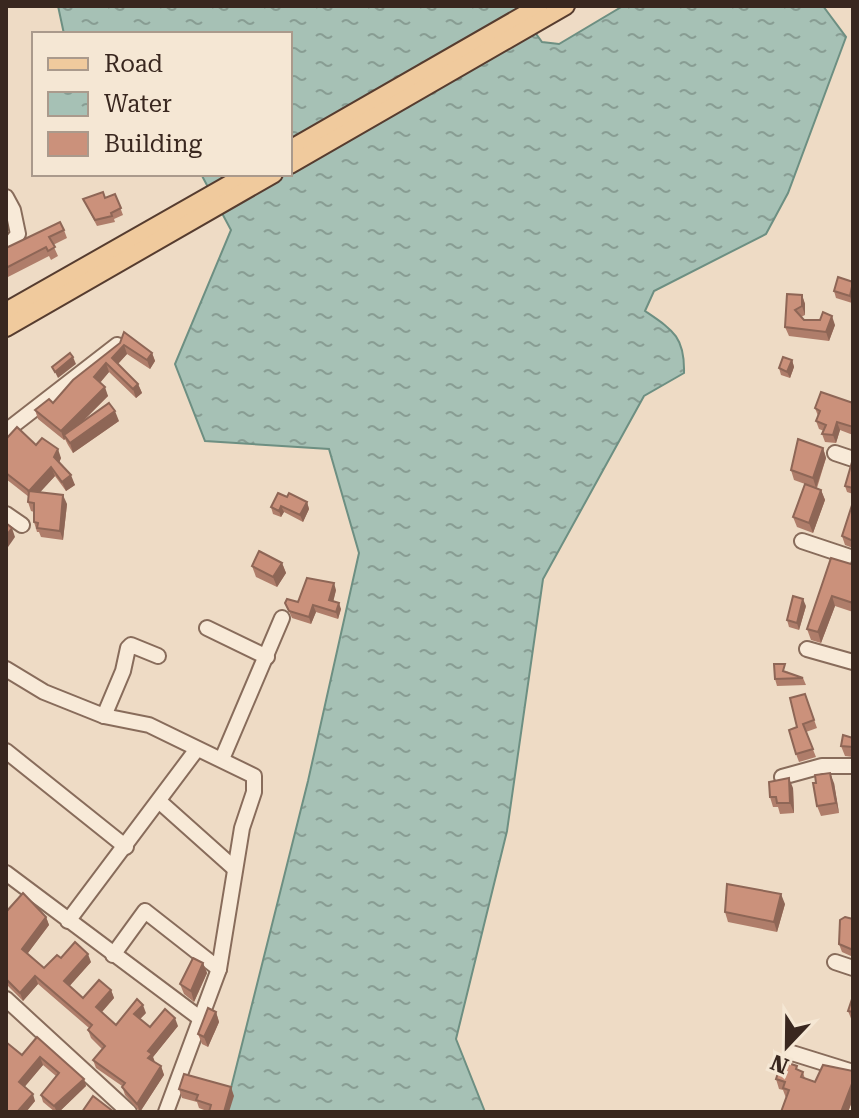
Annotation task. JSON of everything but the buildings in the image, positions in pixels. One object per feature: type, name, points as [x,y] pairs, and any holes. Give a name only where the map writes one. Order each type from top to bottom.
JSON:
[{"type":"main road","points":[[292,148],[539,6]]},
{"type":"main road","points":[[292,164],[566,6]]},
{"type":"main road","points":[[6,328],[64,287],[244,176]]},
{"type":"main road","points":[[6,311],[64,287],[270,176]]},
{"type":"street","points":[[6,197],[13,210],[18,234],[6,249]]},
{"type":"street","points":[[6,431],[117,345]]},
{"type":"street","points":[[835,453],[853,459]]},
{"type":"street","points":[[6,514],[22,525]]},
{"type":"street","points":[[802,541],[853,558]]},
{"type":"street","points":[[222,759],[282,618]]},
{"type":"street","points":[[207,628],[267,657]]},
{"type":"street","points":[[104,716],[123,671],[128,648],[131,645],[158,656]]},
{"type":"street","points":[[807,649],[853,662]]},
{"type":"street","points":[[6,669],[44,692],[104,716],[149,725],[248,771],[256,782],[242,828],[219,969],[166,1112]]},
{"type":"street","points":[[68,921],[197,749]]},
{"type":"street","points":[[6,751],[126,847]]},
{"type":"street","points":[[782,777],[822,766],[853,766]]},
{"type":"street","points":[[160,802],[235,869]]},
{"type":"street","points":[[6,873],[201,1019]]},
{"type":"street","points":[[113,955],[145,911],[219,969]]},
{"type":"street","points":[[835,962],[853,968]]},
{"type":"street","points":[[6,999],[129,1112]]},
{"type":"street","points":[[792,1053],[853,1072]]},
{"type":"water","points":[[58,6],[516,6],[542,42],[559,44],[623,6],[823,6],[846,37],[788,193],[766,234],[654,291],[645,311],[675,336],[682,351],[684,373],[644,396],[543,579],[507,831],[456,1039],[485,1112],[225,1112],[308,781],[359,553],[329,449],[205,441],[175,364],[231,230],[202,176],[292,176],[292,32],[64,32]]}]
